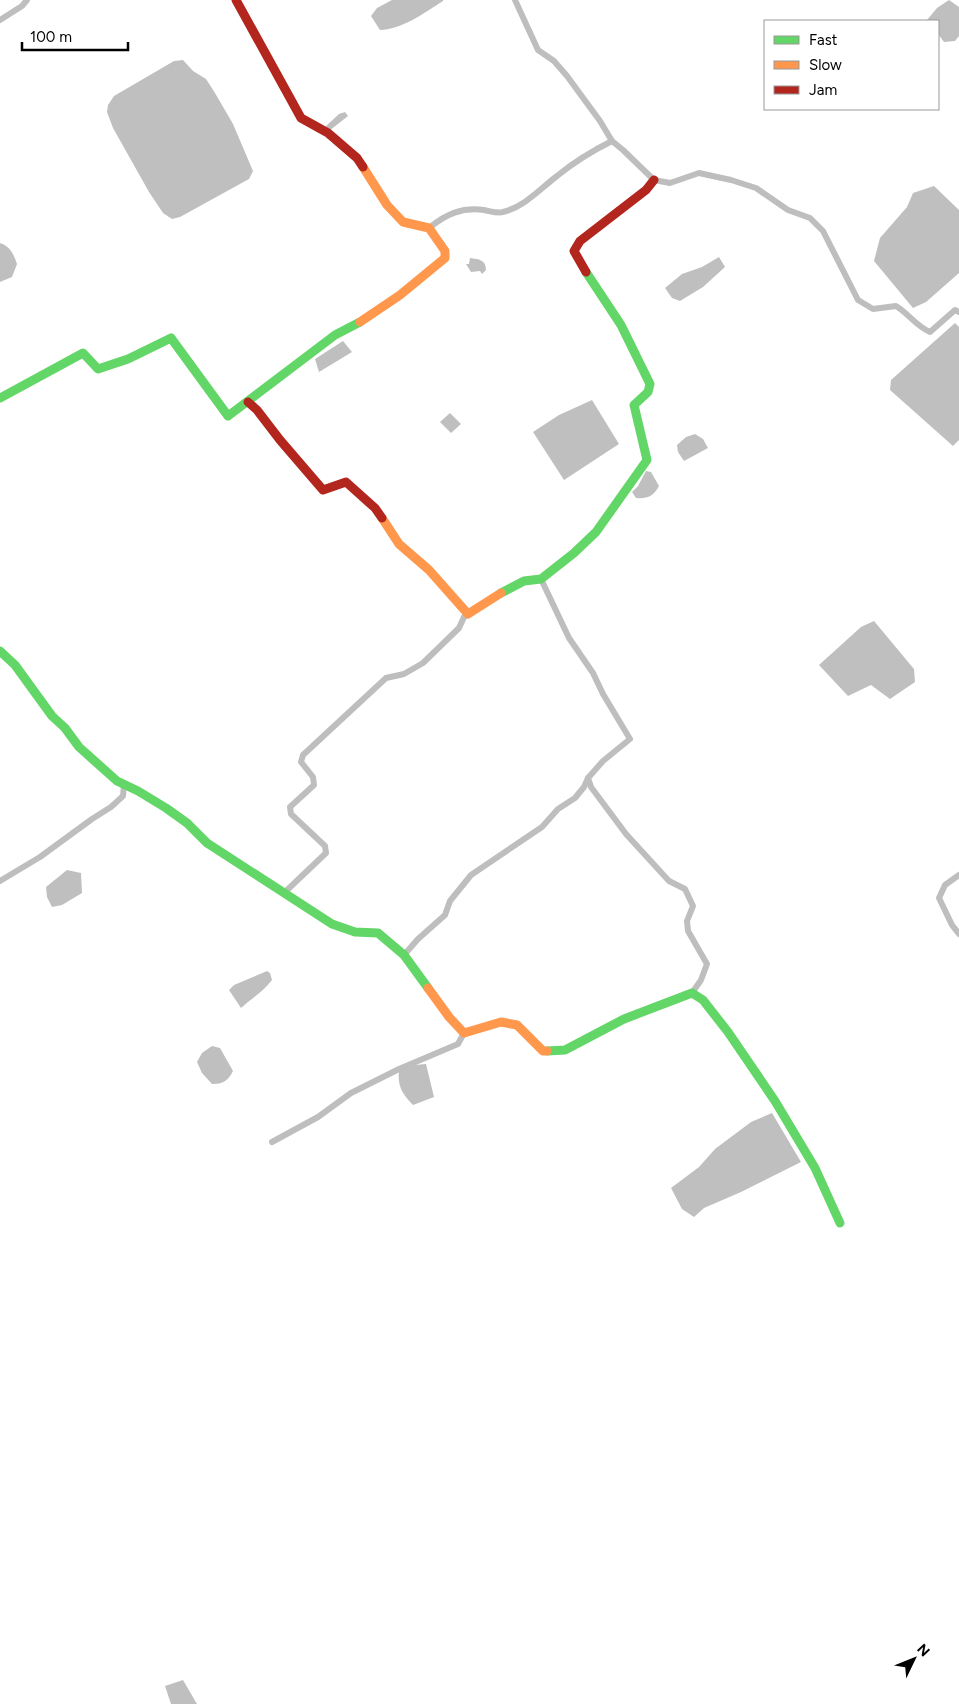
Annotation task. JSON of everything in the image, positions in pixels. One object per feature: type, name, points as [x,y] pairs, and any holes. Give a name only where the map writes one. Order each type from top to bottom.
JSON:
[{"type":"street","points":[[0,20],[22,6],[27,0]]},
{"type":"street","points":[[0,398],[83,353],[98,369],[128,359],[171,338],[228,416],[338,333],[371,316],[445,258],[445,251],[428,228],[403,222],[387,206],[357,158],[328,133],[301,118],[236,0]]},
{"type":"street","points":[[515,0],[538,50],[554,61],[567,76],[600,121],[612,142],[654,180],[670,183],[700,173],[756,188],[788,210],[810,218],[824,231],[858,300],[873,309],[896,306],[905,311],[921,328],[930,332],[955,310],[959,312]]},
{"type":"street","points":[[428,228],[454,212],[468,209],[502,213],[517,206],[591,151],[612,142]]},
{"type":"street","points":[[284,892],[326,853],[325,846],[291,814],[290,807],[314,785],[313,776],[301,762],[303,755],[386,678],[404,674],[423,663],[459,628],[464,617],[468,614],[503,591],[524,581],[541,579],[574,553],[596,532],[647,460],[634,405],[648,392],[650,384],[610,306],[581,267],[574,251],[580,240],[646,190],[654,180]]},
{"type":"street","points":[[248,402],[257,410],[323,490],[346,482],[375,508],[398,544],[429,570],[468,614]]},
{"type":"street","points":[[404,955],[445,914],[450,901],[470,876],[542,827],[558,809],[575,798],[584,787],[588,778],[603,761],[630,739],[603,694],[593,673],[569,638],[541,579]]},
{"type":"street","points":[[0,651],[15,665],[52,716],[65,728],[79,747],[117,781],[166,808],[187,823],[206,843],[332,924],[355,932],[378,933],[404,955],[449,1017],[464,1033]]},
{"type":"street","points":[[272,1142],[318,1117],[351,1092],[399,1068],[458,1044],[464,1033],[501,1022],[517,1025],[544,1051],[566,1050],[624,1019],[692,993],[700,980],[706,964],[688,931],[688,920],[693,906],[685,889],[669,882],[626,834],[591,787],[588,778]]},
{"type":"street","points":[[0,880],[40,857],[111,807],[123,796],[124,785]]},
{"type":"street","points":[[959,875],[945,885],[939,898],[952,925],[959,934]]},
{"type":"street","points":[[692,993],[703,1000],[728,1032],[775,1101],[815,1168],[840,1224]]},
{"type":"shaded area","points":[[392,0],[443,1],[405,24],[380,30],[371,16],[377,8]]},
{"type":"shaded area","points":[[949,0],[959,7],[959,36],[955,41],[944,42],[939,35],[939,20],[927,20],[937,8]]},
{"type":"shaded area","points":[[183,60],[193,71],[206,79],[215,93],[233,124],[253,171],[249,179],[180,217],[172,219],[163,213],[149,192],[113,128],[107,112],[108,105],[114,96],[174,61]]},
{"type":"shaded area","points":[[345,112],[348,116],[329,131],[326,126],[339,114]]},
{"type":"shaded area","points":[[934,186],[959,210],[959,273],[926,302],[913,308],[874,261],[880,238],[907,207],[913,193]]},
{"type":"shaded area","points":[[0,243],[9,249],[17,264],[12,277],[0,282]]},
{"type":"shaded area","points":[[719,257],[725,267],[703,287],[680,301],[672,298],[665,288],[682,274],[702,267]]},
{"type":"shaded area","points":[[470,258],[485,264],[486,270],[482,274],[480,271],[471,272],[466,264],[469,264]]},
{"type":"shaded area","points":[[955,323],[959,327],[959,440],[953,446],[890,390],[891,380]]},
{"type":"shaded area","points":[[343,341],[352,352],[319,372],[315,359]]},
{"type":"shaded area","points":[[592,400],[619,444],[564,480],[533,432],[559,415]]},
{"type":"shaded area","points":[[450,413],[461,424],[451,433],[440,422]]},
{"type":"shaded area","points":[[695,434],[703,439],[708,448],[684,461],[678,452],[677,445],[686,437]]},
{"type":"shaded area","points":[[646,471],[651,472],[659,486],[650,496],[636,498],[632,492],[638,486]]},
{"type":"shaded area","points":[[874,621],[914,669],[915,682],[890,699],[871,685],[848,696],[819,665],[861,627]]},
{"type":"shaded area","points":[[67,870],[81,873],[82,893],[62,905],[52,907],[47,897],[46,887]]},
{"type":"shaded area","points":[[267,971],[270,973],[272,980],[241,1008],[229,990],[234,985]]},
{"type":"shaded area","points":[[212,1046],[220,1048],[233,1071],[227,1080],[212,1084],[202,1073],[197,1062],[202,1053]]},
{"type":"shaded area","points":[[426,1064],[434,1097],[413,1105],[406,1098],[402,1090],[399,1081],[399,1071],[415,1065]]},
{"type":"shaded area","points":[[772,1113],[801,1162],[704,1208],[694,1217],[682,1209],[671,1188],[699,1167],[715,1149],[751,1122]]},
{"type":"shaded area","points":[[183,1680],[197,1704],[171,1704],[165,1686]]},
{"type":"traffic: fast","points":[[501,593],[524,581],[541,579],[574,553],[596,532],[647,460],[634,405],[648,392],[650,384],[621,325],[586,272]]},
{"type":"traffic: fast","points":[[0,398],[83,353],[98,369],[128,359],[171,338],[228,416],[335,335],[360,322]]},
{"type":"traffic: fast","points":[[0,651],[15,665],[52,716],[65,728],[79,747],[117,781],[166,808],[187,823],[207,843],[332,924],[355,932],[378,933],[404,955],[428,988]]},
{"type":"traffic: fast","points":[[547,1051],[565,1050],[624,1019],[692,993],[703,1000],[728,1032],[775,1101],[815,1168],[840,1223]]},
{"type":"traffic: slow","points":[[360,322],[400,295],[445,258],[445,251],[429,228],[403,222],[387,205],[363,167]]},
{"type":"traffic: slow","points":[[382,518],[399,544],[429,570],[468,614],[501,593]]},
{"type":"traffic: slow","points":[[428,988],[449,1017],[464,1033],[501,1022],[517,1025],[543,1051],[547,1051]]},
{"type":"traffic: jam","points":[[236,0],[301,118],[328,133],[357,158],[363,167]]},
{"type":"traffic: jam","points":[[586,272],[574,251],[580,241],[646,190],[654,180]]},
{"type":"traffic: jam","points":[[248,402],[257,410],[323,490],[346,482],[375,508],[382,518]]}]
